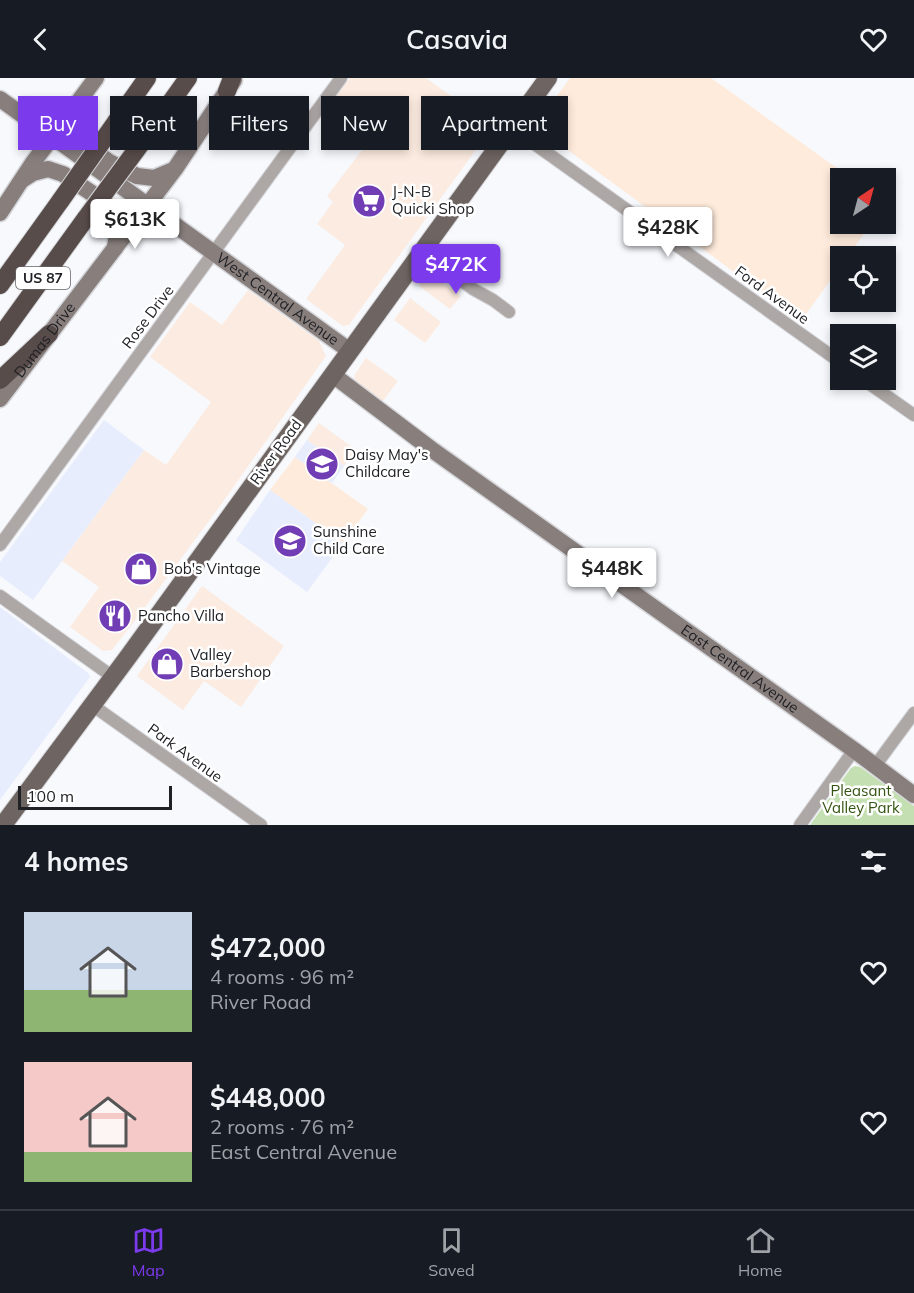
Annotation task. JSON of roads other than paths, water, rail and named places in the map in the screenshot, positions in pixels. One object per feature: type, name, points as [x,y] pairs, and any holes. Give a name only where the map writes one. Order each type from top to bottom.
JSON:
[{"type":"highway","name":"US 87","points":[[0,285],[147,78]]},
{"type":"highway","name":"US 87","points":[[0,337],[188,78]]},
{"type":"highway","points":[[0,380],[49,334]]},
{"type":"main road","name":"River Road","points":[[535,96],[548,78]]},
{"type":"main road","name":"River Road","points":[[3,825],[496,150]]},
{"type":"street","points":[[83,96],[96,78]]},
{"type":"street","name":"Rose Drive","points":[[0,545],[341,78]]},
{"type":"street","name":"Dumas Drive","points":[[0,399],[175,169],[232,82]]},
{"type":"street","name":"West Central Avenue","points":[[0,99],[18,112]]},
{"type":"street","points":[[0,213],[43,150]]},
{"type":"street","name":"West Central Avenue","points":[[70,150],[350,351]]},
{"type":"street","points":[[93,150],[109,162],[137,176],[154,178],[175,169]]},
{"type":"street","name":"Ford Avenue","points":[[543,150],[830,355]]},
{"type":"street","points":[[22,180],[33,173],[48,169],[63,174],[93,194],[110,209],[118,226],[115,249]]},
{"type":"street","points":[[422,252],[509,312]]},
{"type":"street","name":"East Central Avenue","points":[[333,375],[440,456],[914,795]]},
{"type":"street","points":[[878,390],[914,415]]},
{"type":"street","points":[[0,596],[113,677]]},
{"type":"street","name":"Park Avenue","points":[[92,705],[261,825]]},
{"type":"street","points":[[875,766],[914,713]]},
{"type":"street","points":[[800,825],[854,750]]},
{"type":"place","name":"J-N-B Quicki Shop","points":[[369,201]]},
{"type":"place","name":"Daisy May's Childcare","points":[[322,464]]},
{"type":"place","name":"Sunshine Child Care","points":[[290,541]]},
{"type":"place","name":"Bob's Vintage","points":[[141,569]]},
{"type":"place","name":"Pancho Villa","points":[[115,616]]},
{"type":"place","name":"Valley Barbershop","points":[[167,664]]},
{"type":"park label","name":"Pleasant Valley Park","points":[[861,800]]}]
